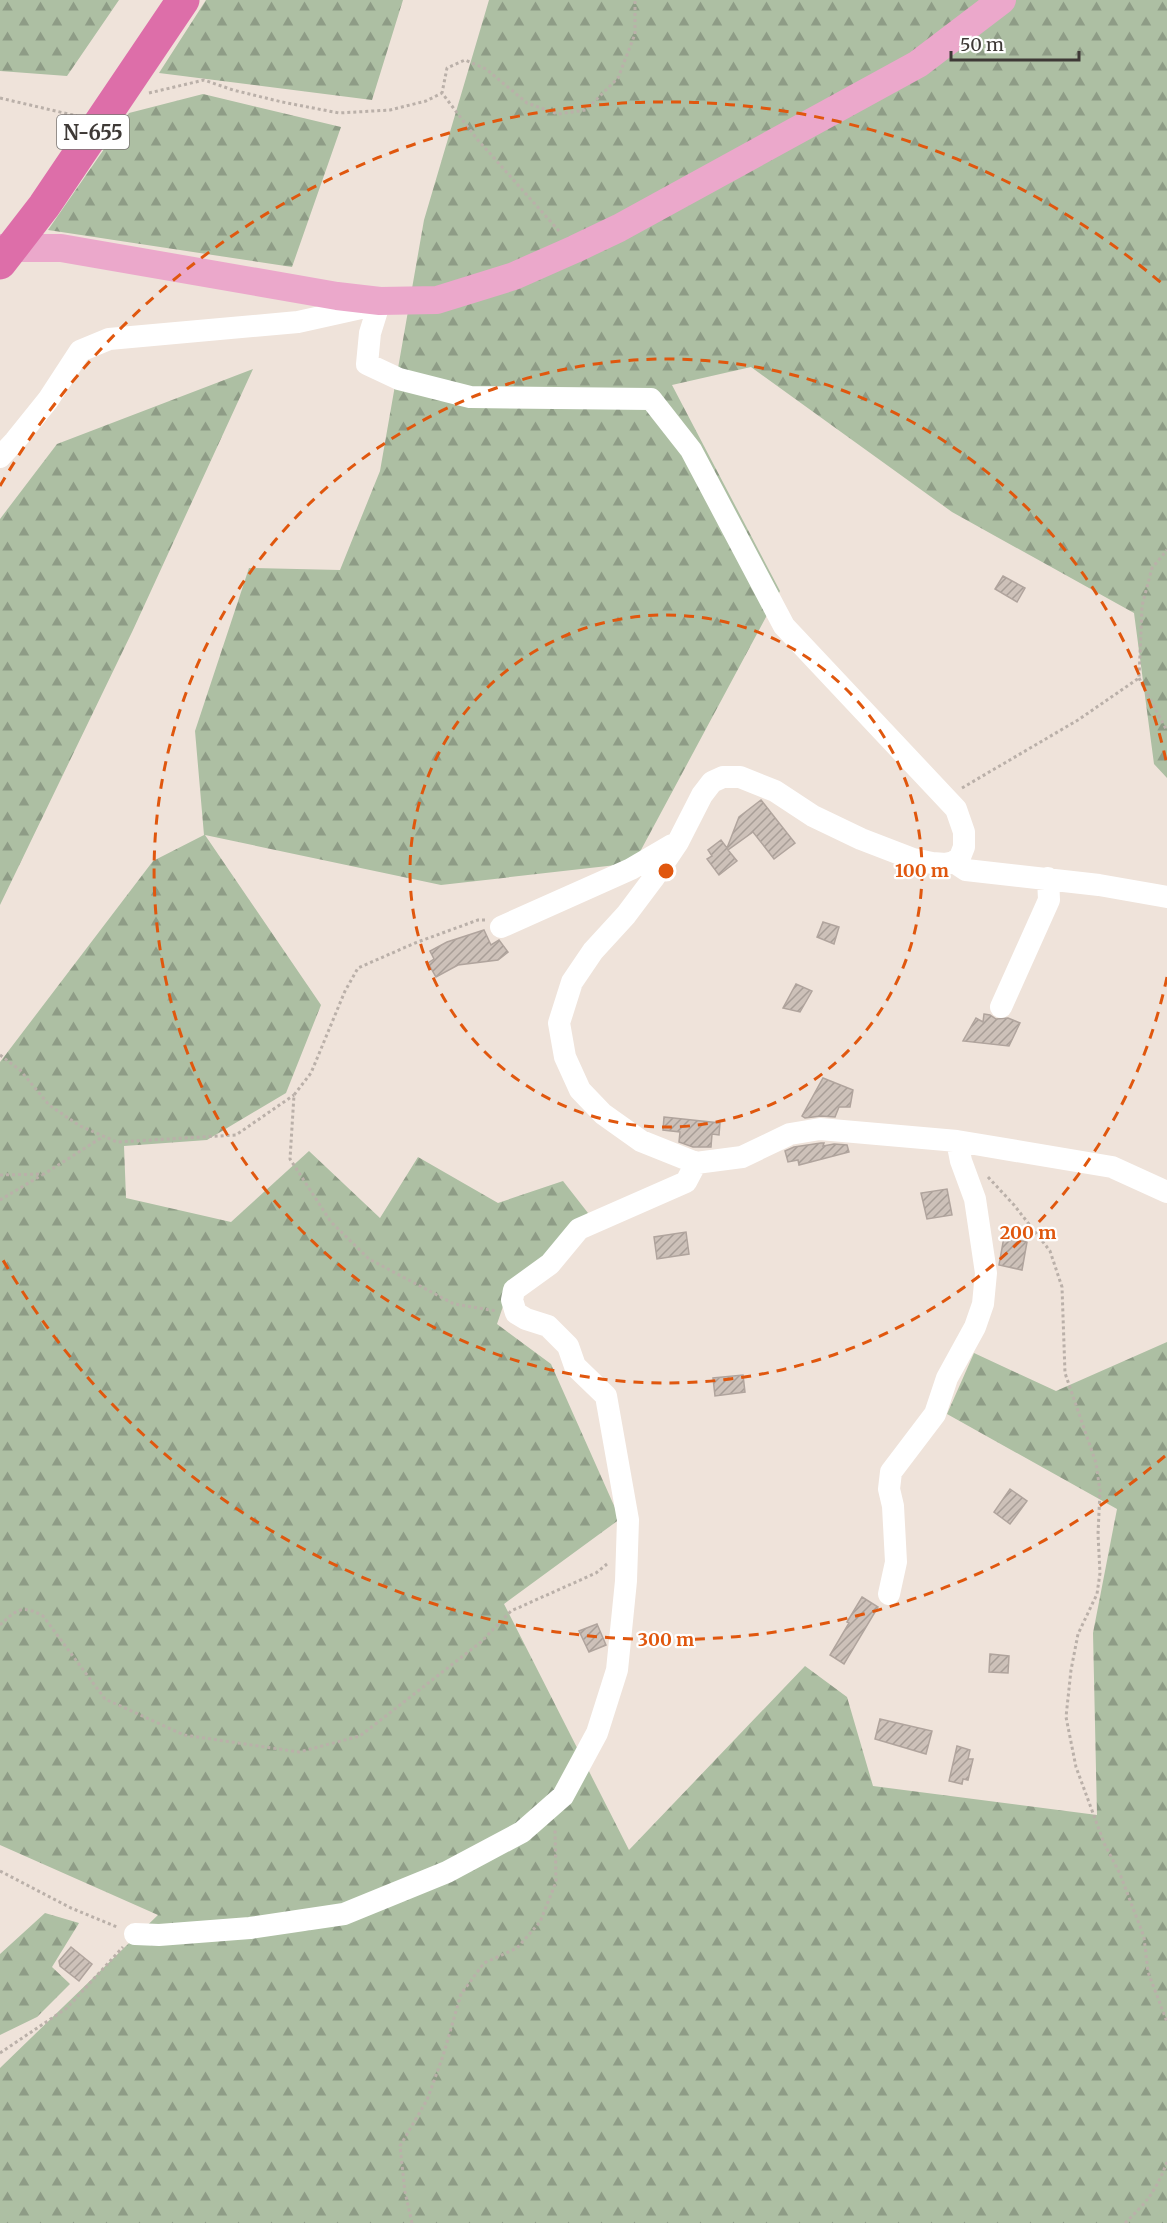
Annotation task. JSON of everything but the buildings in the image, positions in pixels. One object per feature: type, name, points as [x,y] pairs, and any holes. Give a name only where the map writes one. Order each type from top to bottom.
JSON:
[{"type":"highway","name":"N-655","points":[[0,263],[44,206],[80,150],[136,73],[183,0]]},
{"type":"main road","points":[[0,248],[61,248],[337,296],[380,301],[437,300],[514,276],[619,228],[918,64],[1002,0]]},
{"type":"street","points":[[0,456],[48,400],[80,351],[110,339],[298,322],[362,308],[380,301]]},
{"type":"street","points":[[380,301],[370,333],[367,364],[399,379],[470,398],[651,399],[691,450],[784,626],[956,809],[964,832],[960,857],[946,864],[932,863],[913,859],[861,839],[813,816],[775,791],[740,777],[723,777],[712,782],[702,795],[678,842],[626,915],[593,951],[572,982],[559,1023],[565,1057],[580,1090],[603,1114],[641,1141],[696,1163],[741,1157],[790,1134],[820,1129],[959,1151],[1112,1167],[1167,1192]]},
{"type":"street","points":[[501,927],[631,869],[678,842]]},
{"type":"street","points":[[954,862],[966,870],[1048,878],[1167,897]]},
{"type":"street","points":[[1000,1008],[1049,900],[1048,878]]},
{"type":"street","points":[[889,1594],[896,1562],[893,1506],[889,1489],[891,1472],[935,1414],[948,1378],[975,1327],[983,1304],[986,1273],[975,1199],[959,1151]]},
{"type":"street","points":[[135,1934],[159,1935],[250,1928],[344,1914],[447,1872],[522,1832],[564,1797],[597,1733],[617,1670],[628,1520],[606,1396],[575,1366],[568,1346],[548,1326],[516,1313],[512,1300],[514,1290],[550,1264],[579,1230],[686,1182],[696,1163]]},
{"type":"path","points":[[575,249],[477,139],[442,93],[447,68],[465,60],[486,69],[527,103],[558,114],[586,110],[618,78],[635,34],[635,0]]},
{"type":"path","points":[[140,96],[204,80],[262,97],[339,113],[390,110],[426,101],[442,93]]},
{"type":"path","points":[[0,98],[77,116],[87,113]]},
{"type":"path","points":[[1167,550],[1152,568],[1143,606],[1139,678],[1167,731]]},
{"type":"path","points":[[956,809],[963,786],[1078,720],[1139,678]]},
{"type":"path","points":[[0,1055],[20,1070],[49,1105],[80,1126],[117,1142],[236,1135],[294,1095],[311,1073],[345,991],[358,968],[415,943],[478,920],[523,918]]},
{"type":"path","points":[[294,1095],[290,1159],[331,1222],[369,1259],[454,1304],[516,1313]]},
{"type":"path","points":[[0,1200],[104,1136]]},
{"type":"path","points":[[959,1151],[986,1174],[1050,1251],[1062,1287],[1065,1373],[1096,1463],[1100,1491],[1098,1534],[1100,1573],[1097,1594],[1078,1634],[1066,1717],[1076,1767],[1104,1844],[1120,1874],[1144,1937],[1148,1972],[1167,2022]]},
{"type":"path","points":[[0,1175],[44,1174]]},
{"type":"path","points":[[0,1625],[15,1610],[31,1609],[43,1616],[105,1700],[184,1735],[299,1752],[360,1736],[482,1642],[511,1611],[596,1573],[627,1550]]},
{"type":"path","points":[[412,2223],[405,2192],[400,2146],[426,2100],[443,2056],[461,1994],[484,1963],[517,1948],[540,1922],[556,1882],[554,1805]]},
{"type":"path","points":[[0,1871],[71,1908],[135,1934],[67,2008],[0,2053]]},
{"type":"path","points":[[1125,2223],[1144,2204],[1158,2185],[1167,2162]]},
{"type":"green space","points":[[0,0],[119,0],[67,76],[0,71]]},
{"type":"green space","points":[[206,0],[403,0],[372,100],[159,73]]},
{"type":"green space","points":[[489,0],[1167,0],[1167,778],[1154,764],[1134,613],[952,512],[751,367],[672,385],[780,591],[634,863],[441,885],[205,835],[321,1005],[286,1093],[207,1140],[124,1146],[126,1198],[231,1222],[309,1151],[380,1218],[418,1157],[498,1203],[563,1181],[588,1213],[549,1255],[512,1280],[497,1324],[551,1364],[620,1519],[504,1604],[629,1850],[805,1666],[847,1697],[873,1786],[1097,1815],[1093,1633],[1117,1509],[947,1414],[974,1353],[1056,1391],[1167,1342],[1167,2223],[0,2223],[0,2068],[158,1915],[0,1845],[0,1062],[153,861],[204,835],[195,731],[249,568],[340,570],[380,471],[424,220]]},
{"type":"green space","points":[[203,94],[341,127],[292,267],[48,230],[129,113]]},
{"type":"green space","points":[[253,369],[133,630],[0,905],[0,519],[57,444]]},
{"type":"green space","points":[[45,1913],[79,1923],[52,1967],[70,1984],[37,2017],[0,2035],[0,1954]]}]
